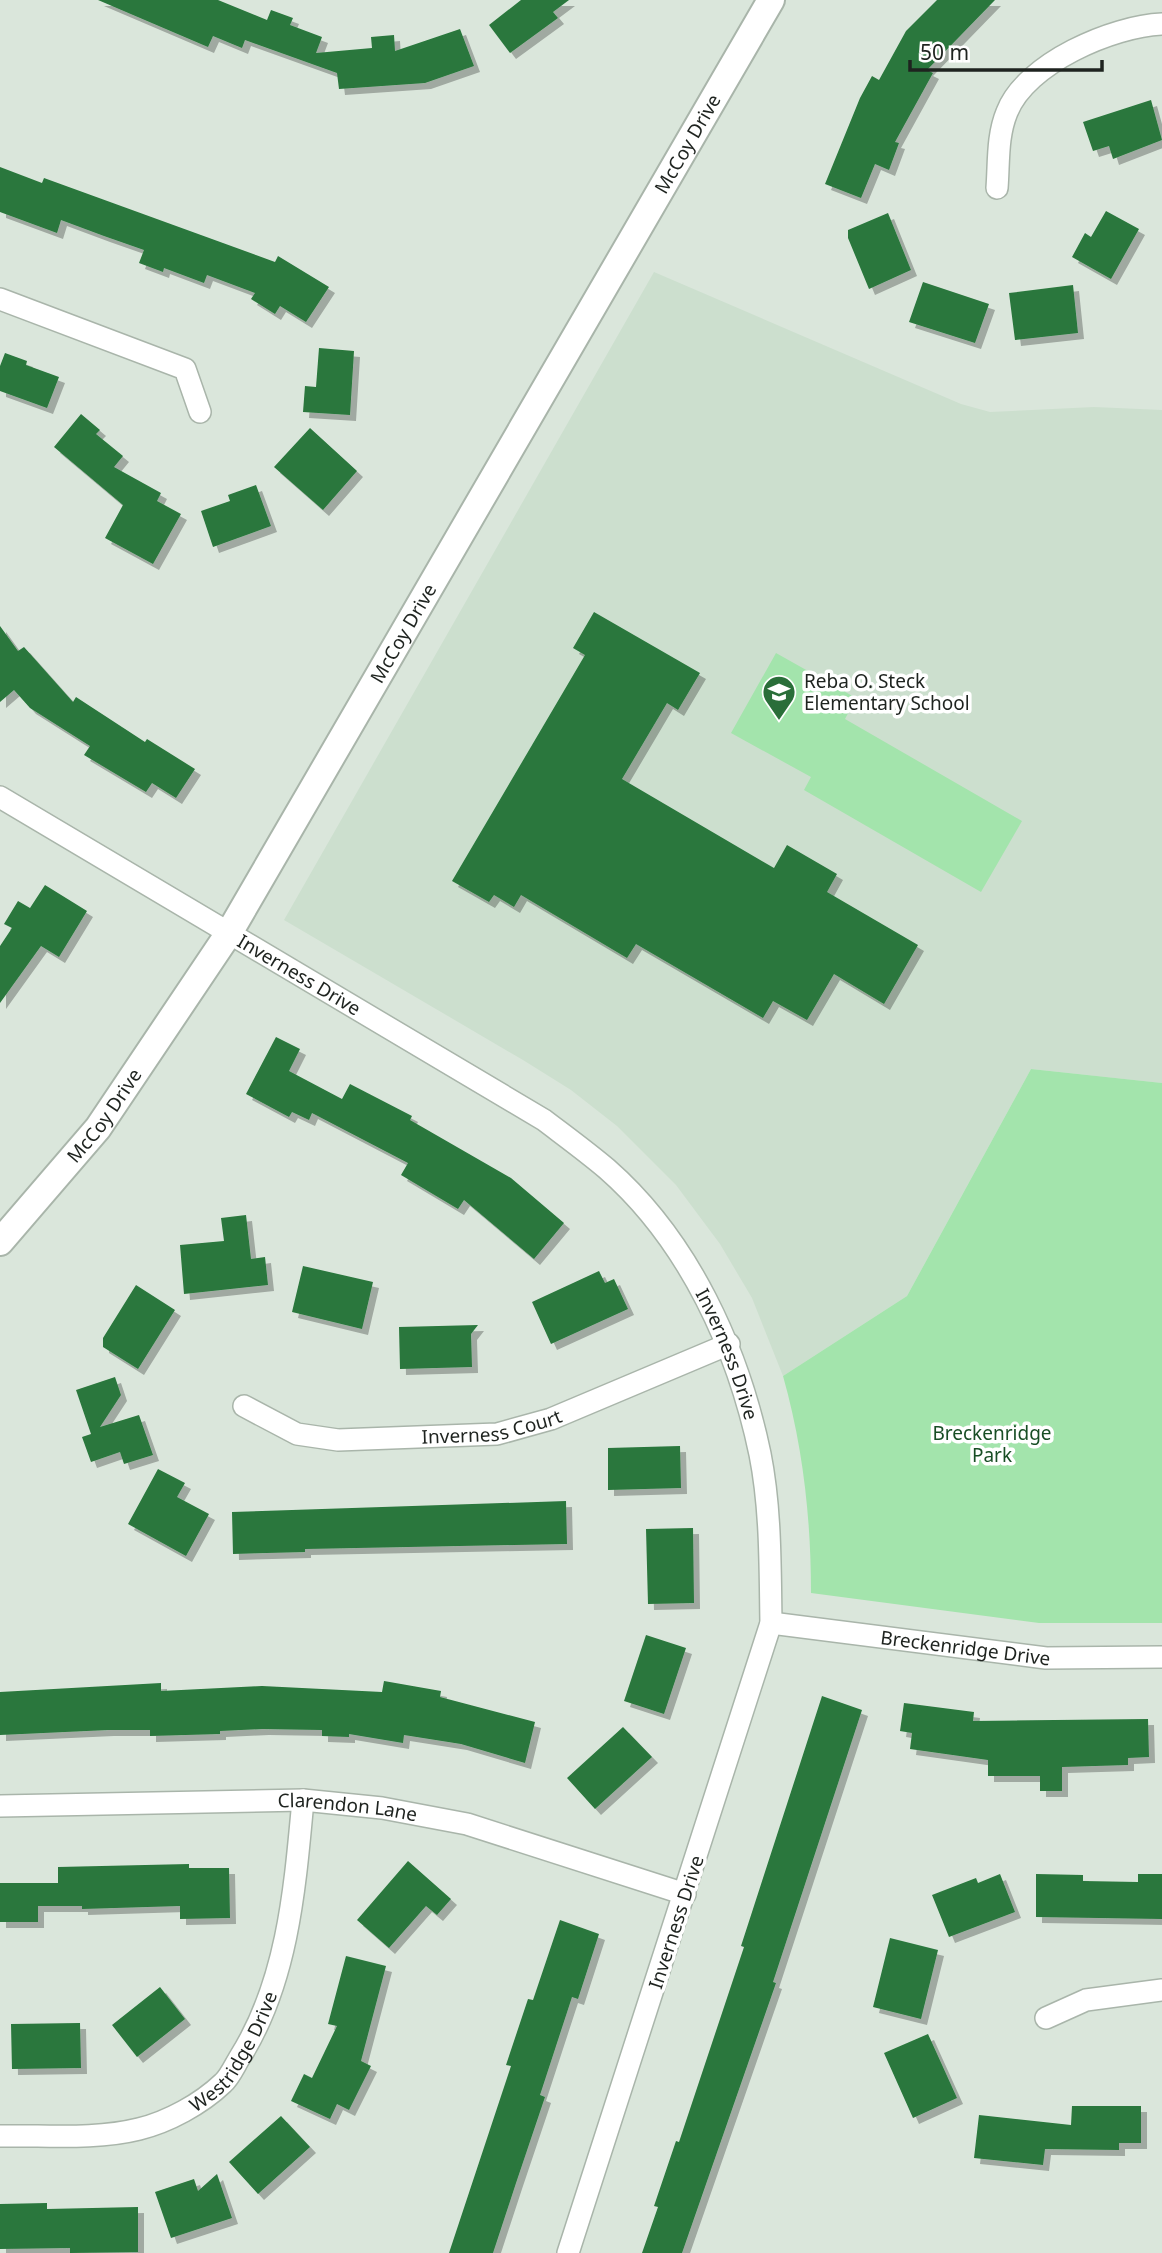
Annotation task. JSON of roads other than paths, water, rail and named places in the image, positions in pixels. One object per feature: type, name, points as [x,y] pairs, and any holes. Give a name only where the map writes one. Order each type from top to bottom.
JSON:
[{"type":"street","name":"McCoy Drive","points":[[0,1242],[98,1128],[229,933],[771,0]]},
{"type":"street","points":[[997,188],[1000,137],[1007,110],[1027,83],[1068,53],[1110,35],[1162,24]]},
{"type":"street","points":[[0,299],[185,369],[200,412]]},
{"type":"street","name":"Inverness Drive","points":[[1,802],[506,1095],[607,1169],[668,1237],[729,1344],[762,1465],[769,1530],[771,1623],[568,2253]]},
{"type":"street","name":"Inverness Court","points":[[244,1406],[297,1434],[338,1440],[497,1434],[551,1419],[729,1344]]},
{"type":"street","name":"Breckenridge Drive","points":[[771,1623],[1034,1657],[1162,1657]]},
{"type":"street","name":"Clarendon Lane","points":[[0,1806],[303,1800],[382,1808],[467,1824],[685,1894]]},
{"type":"street","name":"Westridge Drive","points":[[0,2136],[104,2134],[139,2129],[181,2112],[224,2082],[259,2022],[280,1959],[293,1899],[303,1800]]},
{"type":"street","points":[[1045,2018],[1086,2000],[1162,1990]]},
{"type":"place","name":"Reba O. Steck Elementary School","points":[[779,722]]},
{"type":"park label","name":"Breckenridge Park","points":[[992,1444]]}]
